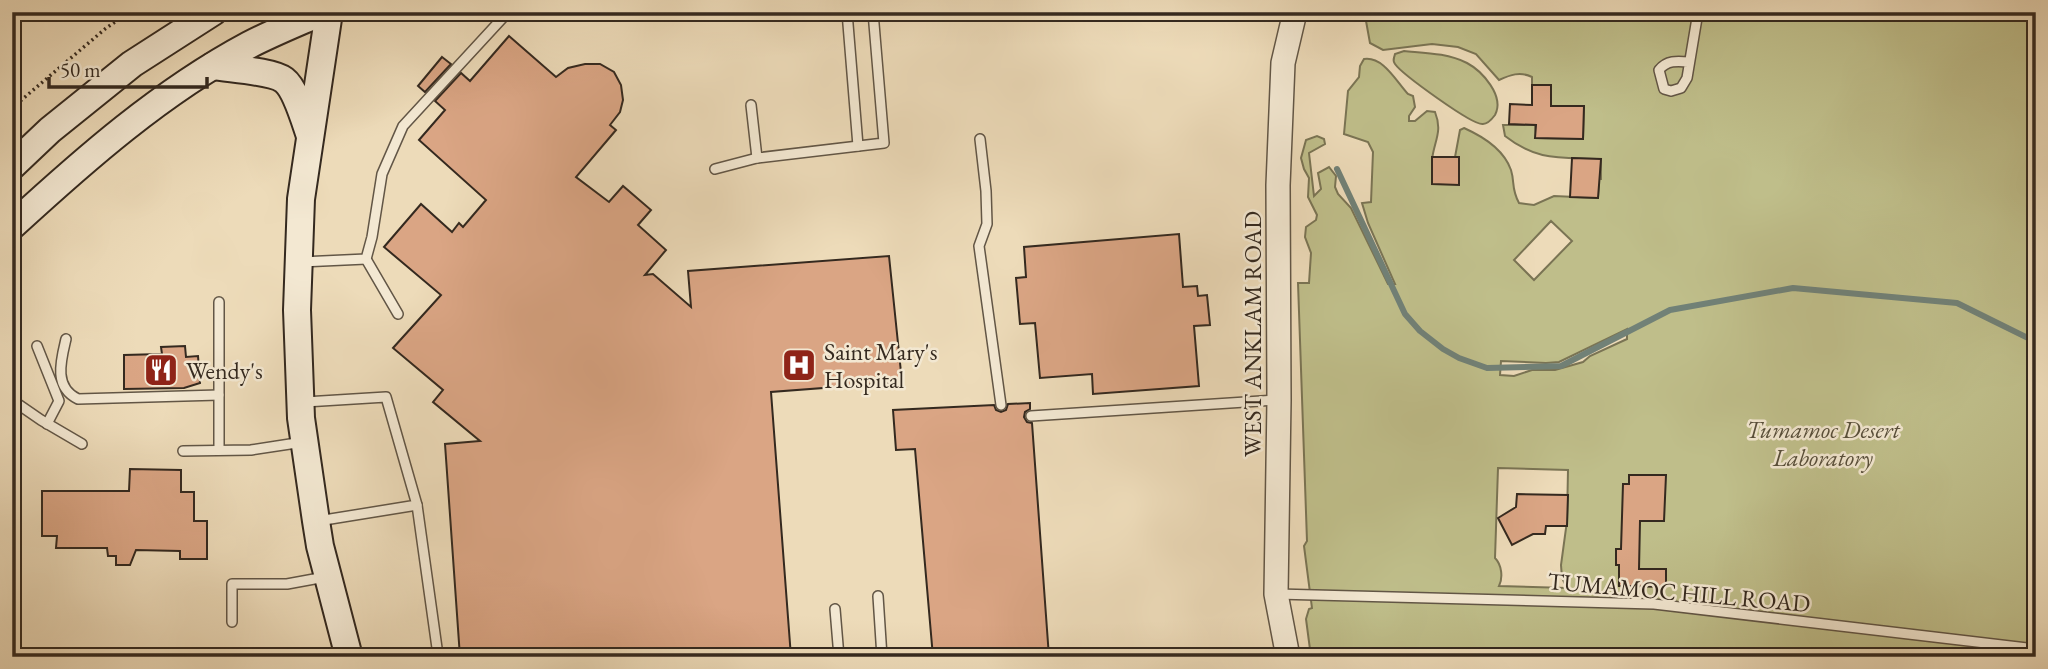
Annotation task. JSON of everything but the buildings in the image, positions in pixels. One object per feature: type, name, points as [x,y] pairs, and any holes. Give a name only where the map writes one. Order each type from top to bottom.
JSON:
[{"type":"main road","points":[[12,166],[50,130],[132,64],[213,12]]},
{"type":"main road","points":[[12,226],[73,170],[157,103],[248,46],[322,12]]},
{"type":"main road","points":[[330,12],[301,199],[297,310],[300,402],[316,521],[349,657]]},
{"type":"main road","points":[[213,66],[285,80],[292,90],[310,135]]},
{"type":"street","name":"WEST ANKLAM ROAD","points":[[1288,656],[1276,594],[1278,185],[1283,63],[1295,12]]},
{"type":"lane","points":[[398,314],[366,259],[382,174],[402,126],[508,12]]},
{"type":"lane","points":[[847,12],[858,146]]},
{"type":"lane","points":[[715,169],[757,158],[884,143],[873,12]]},
{"type":"lane","points":[[1689,62],[1698,12]]},
{"type":"lane","points":[[751,105],[757,158]]},
{"type":"lane","points":[[980,139],[987,224],[979,246],[1001,405]]},
{"type":"lane","points":[[299,262],[366,259]]},
{"type":"lane","points":[[219,302],[219,450]]},
{"type":"lane","points":[[66,339],[60,362],[63,384],[69,394],[78,399],[219,396]]},
{"type":"lane","points":[[37,345],[59,401],[47,424]]},
{"type":"lane","points":[[300,402],[386,397],[417,505],[438,655]]},
{"type":"lane","points":[[12,400],[82,444]]},
{"type":"lane","points":[[1031,416],[1279,400]]},
{"type":"lane","points":[[183,452],[251,450],[305,442]]},
{"type":"lane","points":[[316,521],[417,505]]},
{"type":"lane","points":[[232,622],[232,584],[287,584],[328,576]]},
{"type":"lane","name":"TUMAMOC HILL ROAD","points":[[1276,594],[1654,604],[2036,649]]},
{"type":"lane","points":[[878,596],[883,657]]},
{"type":"lane","points":[[835,608],[839,657]]},
{"type":"lane","points":[[1282,657],[1288,656]]},
{"type":"path","points":[[12,108],[129,12]]},
{"type":"green space","name":"Tumamoc Desert Laboratory","points":[[1360,12],[2036,12],[2036,657],[1311,657],[1306,619],[1309,609],[1312,608],[1304,546],[1307,541],[1298,283],[1309,283],[1311,253],[1305,237],[1306,227],[1316,220],[1317,215],[1308,197],[1309,178],[1301,158],[1306,140],[1317,136],[1324,139],[1325,144],[1309,153],[1314,196],[1321,189],[1318,173],[1329,167],[1336,176],[1335,187],[1338,194],[1351,208],[1388,284],[1395,284],[1362,203],[1371,202],[1373,152],[1368,142],[1344,134],[1348,91],[1359,77],[1364,59],[1371,59],[1383,65],[1408,94],[1413,96],[1415,107],[1409,121],[1415,121],[1427,111],[1435,112],[1438,131],[1432,160],[1432,184],[1459,184],[1459,158],[1455,157],[1460,130],[1464,128],[1485,140],[1503,156],[1511,170],[1519,203],[1534,205],[1554,196],[1598,198],[1601,179],[1601,159],[1562,158],[1539,154],[1505,136],[1503,125],[1535,125],[1536,138],[1583,139],[1584,106],[1551,106],[1551,85],[1532,85],[1532,77],[1523,74],[1499,80],[1476,54],[1458,47],[1432,44],[1383,50],[1370,43],[1366,21]],"holes":[[[1551,221],[1572,241],[1534,280],[1514,260]],[[1627,329],[1627,339],[1583,362],[1555,370],[1532,370],[1514,376],[1500,375],[1501,361],[1559,362]],[[1498,468],[1568,470],[1567,521],[1561,565],[1562,578],[1567,588],[1499,586],[1501,572],[1495,558]]]},
{"type":"green space","points":[[1404,51],[1444,55],[1473,67],[1485,78],[1494,92],[1497,100],[1495,115],[1483,124],[1466,117],[1438,99],[1395,64],[1395,54]]},
{"type":"waterway","points":[[1337,169],[1405,314],[1420,331],[1443,349],[1487,368],[1561,366],[1670,310],[1793,288],[1957,303],[2036,342]]},
{"type":"place","name":"Saint Mary's Hospital","points":[[799,365]]},
{"type":"place","name":"Wendy's","points":[[161,370]]}]
